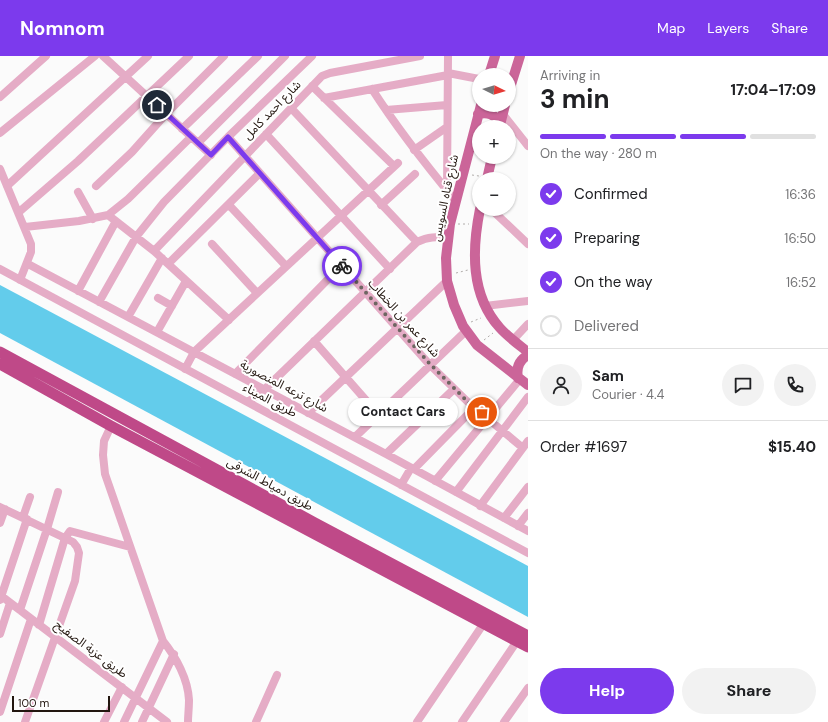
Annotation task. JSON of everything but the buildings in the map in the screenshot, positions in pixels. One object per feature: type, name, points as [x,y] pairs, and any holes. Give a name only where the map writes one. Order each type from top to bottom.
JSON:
[{"type":"highway","name":"طريق دمياط الشرقى","points":[[0,352],[528,647]]},
{"type":"highway","name":"طريق دمياط الشرقى","points":[[0,364],[112,426],[528,636]]},
{"type":"main road","points":[[491,68],[495,56]]},
{"type":"main road","points":[[516,69],[520,56]]},
{"type":"main road","name":"شارع قناه السويس","points":[[479,112],[455,200],[450,224],[446,258],[447,278],[454,305],[465,328],[477,345],[522,381]]},
{"type":"main road","points":[[483,112],[502,117]]},
{"type":"main road","points":[[479,216],[474,256],[478,286],[487,310],[500,328],[528,352]]},
{"type":"main road","points":[[522,381],[518,368],[520,363],[528,355]]},
{"type":"street","points":[[0,97],[46,56]]},
{"type":"street","points":[[0,133],[95,56]]},
{"type":"street","points":[[7,186],[148,56]]},
{"type":"street","points":[[19,212],[148,97],[189,56]]},
{"type":"street","points":[[96,186],[132,152],[166,114],[224,56]]},
{"type":"street","points":[[182,129],[258,56]]},
{"type":"street","points":[[198,143],[285,56]]},
{"type":"street","points":[[99,302],[136,237],[164,202],[228,137],[312,56]]},
{"type":"street","name":"شارع احمد كامل","points":[[154,251],[322,76],[330,73],[420,56]]},
{"type":"street","points":[[447,190],[448,56]]},
{"type":"street","points":[[108,58],[125,77],[211,155]]},
{"type":"street","points":[[324,98],[448,74],[472,78]]},
{"type":"street","points":[[185,369],[194,352],[396,165],[312,86]]},
{"type":"street","points":[[372,89],[414,150],[455,200]]},
{"type":"street","points":[[386,110],[447,105]]},
{"type":"street","points":[[291,108],[417,242]]},
{"type":"street","points":[[502,117],[528,146]]},
{"type":"street","points":[[414,150],[447,127]]},
{"type":"street","points":[[266,134],[390,269]]},
{"type":"street","points":[[25,227],[108,215],[128,199],[191,137]]},
{"type":"street","name":"شارع عمر بن الخطاب","points":[[228,137],[430,364],[474,408],[482,412],[492,414]]},
{"type":"street","points":[[0,169],[31,244],[32,252],[20,280]]},
{"type":"street","points":[[168,264],[260,173]]},
{"type":"street","points":[[381,205],[415,174]]},
{"type":"street","points":[[78,192],[93,218]]},
{"type":"street","points":[[228,204],[286,266]]},
{"type":"street","points":[[108,215],[154,251],[229,320]]},
{"type":"street","points":[[498,216],[528,244]]},
{"type":"street","points":[[78,291],[116,221]]},
{"type":"street","points":[[248,402],[265,389],[417,242],[427,238],[438,237],[449,239]]},
{"type":"street","points":[[212,244],[257,293]]},
{"type":"street","points":[[128,317],[162,258]]},
{"type":"street","name":"شارع ترعه المنصورية","points":[[28,264],[355,437],[528,531]]},
{"type":"street","points":[[235,374],[342,265]]},
{"type":"street","name":"طريق الميناء","points":[[0,269],[528,553]]},
{"type":"street","points":[[308,413],[447,278]]},
{"type":"street","points":[[157,332],[186,280]]},
{"type":"street","points":[[158,298],[172,306]]},
{"type":"street","points":[[487,310],[528,301]]},
{"type":"street","points":[[513,340],[528,324]]},
{"type":"street","points":[[355,437],[465,328]]},
{"type":"street","points":[[314,342],[378,414]]},
{"type":"street","points":[[434,481],[522,381]]},
{"type":"street","points":[[386,454],[454,388]]},
{"type":"street","points":[[456,492],[528,397]]},
{"type":"street","points":[[402,485],[413,468],[474,408]]},
{"type":"street","points":[[480,506],[526,445],[493,423],[492,414]]},
{"type":"street","points":[[112,426],[104,441],[103,454],[105,474],[163,642],[174,654],[187,688],[189,700],[188,722]]},
{"type":"street","points":[[504,518],[528,487]]},
{"type":"street","points":[[20,610],[58,492]]},
{"type":"street","points":[[0,597],[25,518],[30,497]]},
{"type":"street","points":[[0,523],[2,508],[73,542],[77,547],[79,560],[75,581],[25,722]]},
{"type":"street","points":[[518,526],[528,513]]},
{"type":"street","points":[[39,625],[65,538],[72,530],[130,547]]},
{"type":"street","name":"طريق عزبة الصفيح","points":[[0,597],[20,610],[166,722]]},
{"type":"street","points":[[0,634],[10,603]]},
{"type":"street","points":[[0,712],[31,619]]},
{"type":"street","points":[[417,722],[484,623]]},
{"type":"street","points":[[462,722],[517,641]]},
{"type":"street","points":[[124,722],[163,642]]},
{"type":"street","points":[[142,722],[174,654]]},
{"type":"street","points":[[256,722],[277,675]]},
{"type":"street","points":[[104,722],[122,688]]},
{"type":"street","points":[[504,722],[528,688]]},
{"type":"path","points":[[463,172],[472,175]]},
{"type":"path","points":[[450,224],[477,224]]},
{"type":"path","points":[[447,278],[475,269]]},
{"type":"path","points":[[465,328],[487,310]]},
{"type":"path","points":[[477,345],[500,328]]},
{"type":"water","points":[[0,285],[528,566],[528,617],[0,333]]},
{"type":"way so far","points":[[342,266],[430,364],[474,408],[482,412]]},
{"type":"place","name":"Contact Cars","points":[[482,412]]},
{"type":"route","points":[[157,105],[211,155],[228,137],[342,266]]}]
